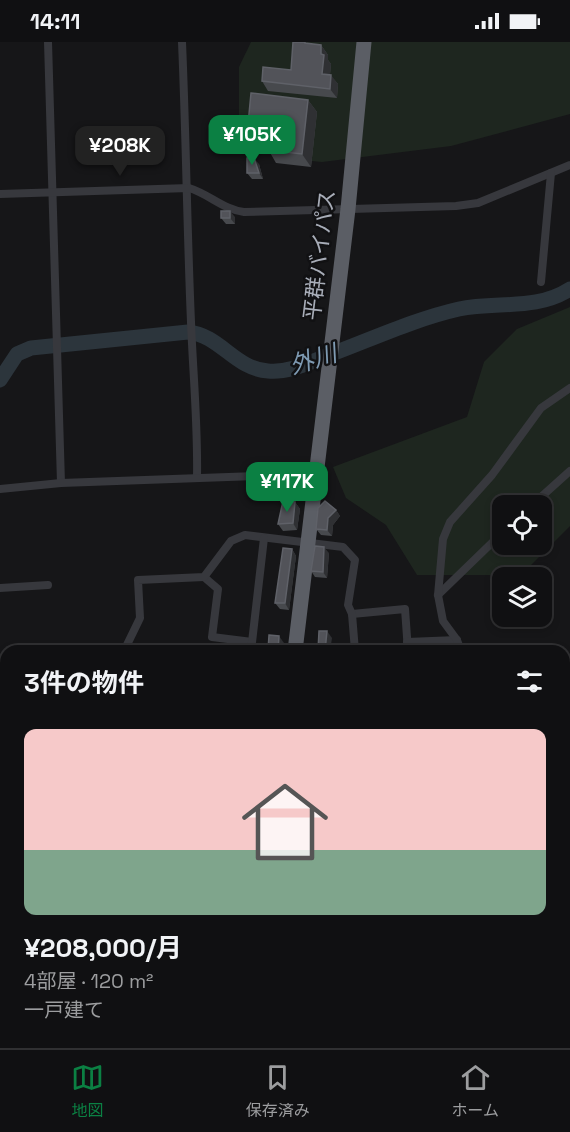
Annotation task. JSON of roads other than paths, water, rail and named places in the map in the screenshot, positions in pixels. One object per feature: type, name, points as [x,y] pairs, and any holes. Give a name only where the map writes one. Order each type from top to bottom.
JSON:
[{"type":"highway","name":"平群バイパス","points":[[296,645],[348,209],[364,42]]},
{"type":"street","points":[[48,42],[61,483]]},
{"type":"street","points":[[182,42],[189,188],[191,325],[194,340],[198,427],[197,477]]},
{"type":"street","points":[[0,194],[189,188],[213,197],[235,211],[478,203],[570,165]]},
{"type":"street","points":[[541,282],[551,173]]},
{"type":"street","points":[[458,645],[443,621],[438,595],[443,539],[450,522],[492,475],[541,408],[570,388]]},
{"type":"street","points":[[543,495],[570,471]]},
{"type":"street","points":[[0,489],[61,483],[315,474]]},
{"type":"street","points":[[204,577],[231,541],[245,535],[344,547],[354,560],[348,605],[355,645]]},
{"type":"street","points":[[252,645],[264,538]]},
{"type":"street","points":[[438,595],[492,543]]},
{"type":"street","points":[[127,645],[140,618],[138,580],[204,577],[218,589],[212,637],[248,645]]},
{"type":"street","points":[[0,588],[48,585]]},
{"type":"street","points":[[351,614],[405,609],[408,645]]},
{"type":"street","points":[[416,645],[457,640]]},
{"type":"waterway","name":"外川","points":[[0,380],[17,354],[31,348],[188,332],[209,339],[256,369],[268,371],[292,369],[443,313],[473,307],[530,303],[557,296],[570,289]]}]
